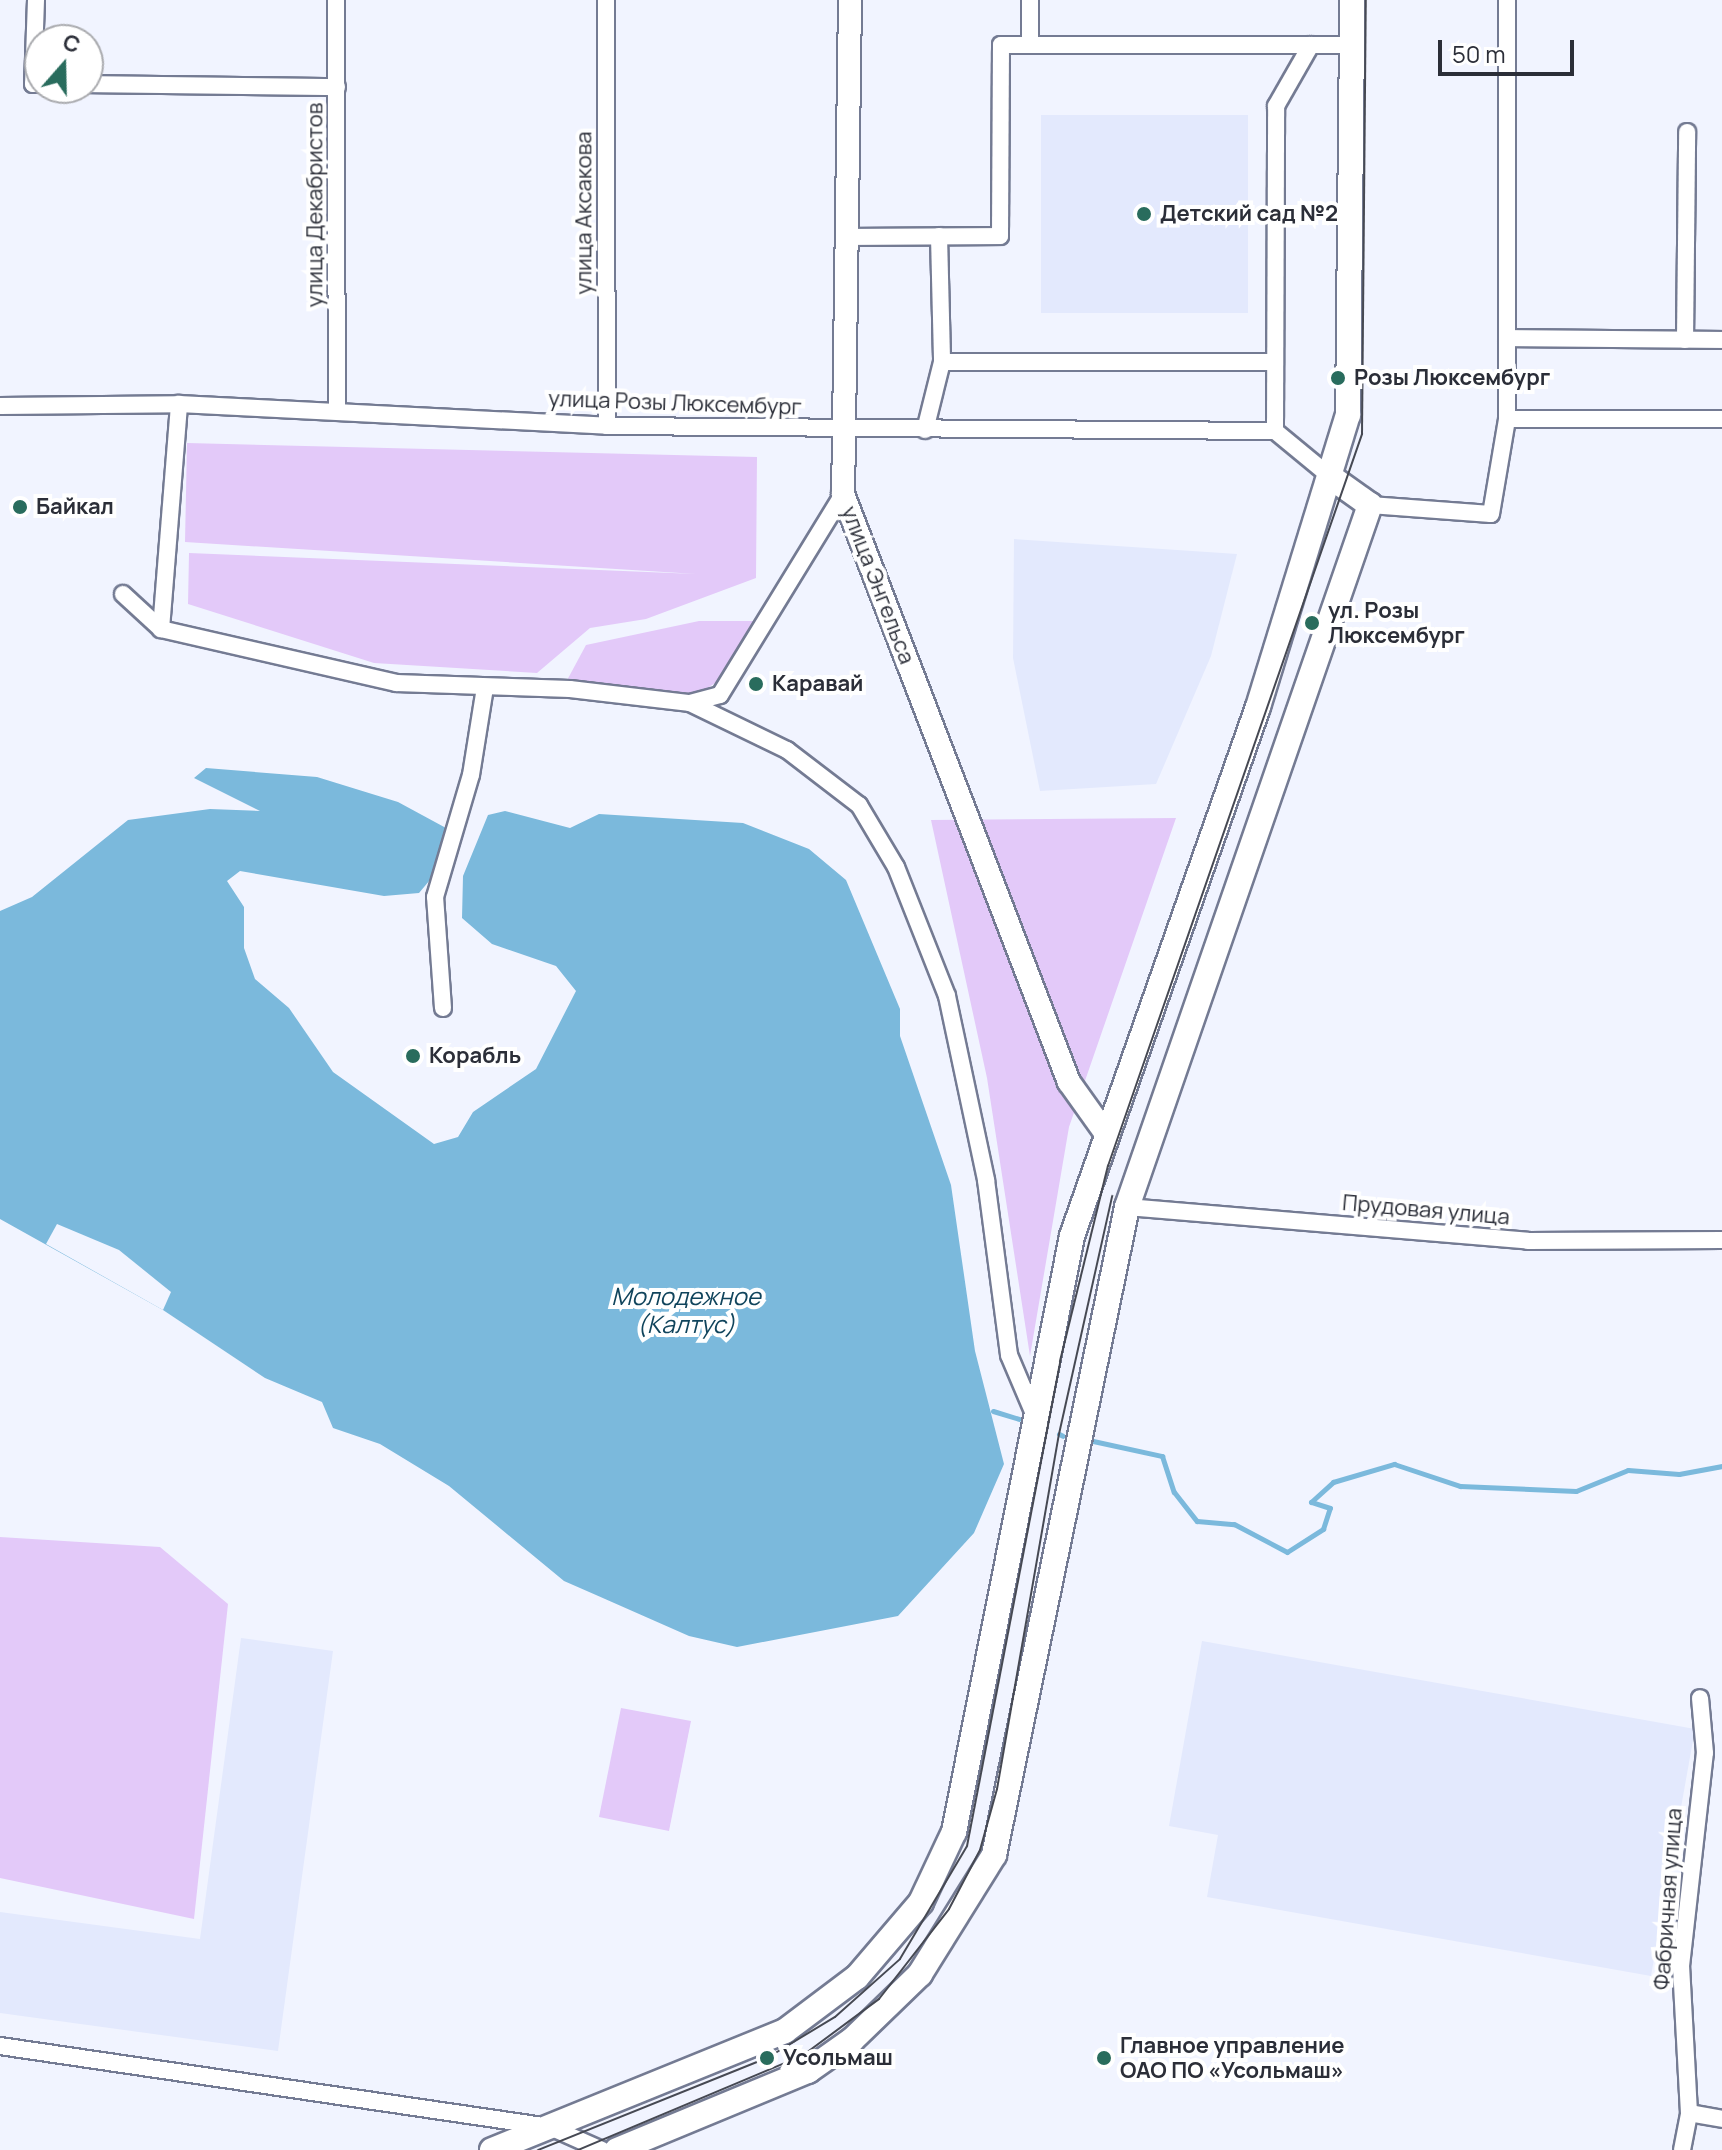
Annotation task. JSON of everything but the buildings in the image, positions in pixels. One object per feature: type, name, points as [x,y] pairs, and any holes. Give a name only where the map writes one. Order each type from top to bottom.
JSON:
[{"type":"main road","points":[[492,2150],[785,2031],[857,1977],[921,1902],[966,1794],[1034,1414],[1072,1236],[1104,1131],[1258,707],[1332,478],[1348,415],[1352,0]]},
{"type":"main road","points":[[617,2150],[808,2071],[889,2008],[963,1916],[994,1855],[1012,1794],[1089,1368],[1127,1207],[1370,505],[1332,478]]},
{"type":"street","points":[[35,24],[36,0]]},
{"type":"street","name":"улица Декабристов","points":[[336,0],[337,409]]},
{"type":"street","name":"улица Аксакова","points":[[606,0],[607,426]]},
{"type":"street","name":"улица Энгельса","points":[[850,0],[850,237],[843,494],[1069,1082],[1104,1131]]},
{"type":"street","points":[[1030,0],[1030,45]]},
{"type":"street","points":[[1370,505],[1491,514],[1507,419],[1507,0]]},
{"type":"street","points":[[850,237],[1000,236],[1001,45],[1351,45]]},
{"type":"street","points":[[1311,45],[1276,106],[1275,431],[1332,478]]},
{"type":"street","points":[[104,84],[337,87]]},
{"type":"street","points":[[1685,340],[1687,132]]},
{"type":"street","points":[[925,430],[942,362],[939,236]]},
{"type":"street","points":[[1507,338],[1722,340]]},
{"type":"street","points":[[942,362],[1275,362]]},
{"type":"street","points":[[161,629],[179,404]]},
{"type":"street","name":"улица Розы Люксембург","points":[[0,406],[179,404],[337,409],[607,426],[1275,431]]},
{"type":"street","points":[[1507,419],[1722,419]]},
{"type":"street","points":[[123,594],[161,629],[396,683],[690,703],[720,695],[781,603],[843,494]]},
{"type":"street","points":[[443,1008],[435,897],[471,775],[485,688]]},
{"type":"street","points":[[690,703],[787,750],[859,805],[896,867],[947,996],[986,1180],[1009,1355],[1034,1414]]},
{"type":"street","name":"Прудовая улица","points":[[1127,1207],[1528,1241],[1722,1240]]},
{"type":"street","name":"Фабричная улица","points":[[1682,2150],[1689,2113],[1681,1966],[1705,1753],[1700,1698]]},
{"type":"street","points":[[0,2046],[550,2127],[602,2150]]},
{"type":"street","points":[[1689,2113],[1722,2119]]},
{"type":"shaded area","name":"Детский сад №2","points":[[1041,115],[1248,115],[1248,313],[1041,313]]},
{"type":"shaded area","points":[[187,443],[757,457],[756,578],[646,619],[590,628],[537,673],[374,663],[188,604],[189,553],[696,574],[185,542]]},
{"type":"shaded area","points":[[1014,539],[1237,554],[1211,656],[1156,784],[1040,791],[1013,658]]},
{"type":"shaded area","points":[[699,621],[756,621],[718,681],[687,702],[565,684],[586,645]]},
{"type":"shaded area","points":[[1176,818],[1069,1127],[1030,1356],[987,1078],[931,820]]},
{"type":"shaded area","points":[[0,1537],[160,1547],[228,1604],[194,1919],[0,1878]]},
{"type":"shaded area","points":[[241,1638],[333,1651],[278,2051],[0,2013],[0,1912],[200,1939]]},
{"type":"shaded area","points":[[1202,1641],[1695,1729],[1651,1976],[1207,1897],[1218,1835],[1169,1826]]},
{"type":"shaded area","points":[[621,1708],[691,1721],[669,1831],[599,1817]]},
{"type":"water","name":"Молодежное (Калтус)","points":[[206,768],[317,777],[398,802],[446,828],[440,868],[419,893],[384,896],[240,871],[227,881],[244,907],[244,948],[255,979],[289,1008],[333,1072],[434,1144],[458,1137],[473,1112],[536,1069],[576,991],[556,966],[492,944],[462,918],[463,876],[488,815],[505,811],[570,828],[599,814],[743,823],[809,849],[846,880],[900,1009],[900,1036],[951,1185],[975,1351],[1004,1464],[974,1533],[898,1616],[737,1647],[689,1636],[564,1581],[449,1486],[380,1444],[333,1428],[322,1402],[265,1378],[163,1310],[0,1219],[0,911],[32,897],[128,820],[210,809],[260,811],[194,778]]},
{"type":"pier","points":[[57,1224],[119,1250],[171,1292],[163,1310],[46,1244]]},
{"type":"waterway","points":[[993,1411],[1019,1419]]},
{"type":"waterway","points":[[1059,1434],[1063,1436]]},
{"type":"waterway","points":[[1093,1441],[1162,1456],[1174,1492],[1197,1521],[1234,1524],[1287,1552],[1323,1529],[1330,1508],[1311,1502],[1333,1482],[1394,1464],[1460,1486],[1576,1491],[1628,1470],[1679,1474],[1722,1466]]},
{"type":"tram line","points":[[538,2150],[767,2058],[835,2017],[900,1959],[967,1846],[1060,1361],[1108,1166],[1362,434],[1366,0]]},
{"type":"tram line","points":[[578,2150],[802,2056],[879,1999],[949,1909],[980,1850],[997,1789],[1059,1434],[1112,1196]]},
{"type":"place","name":"Детский сад №2","points":[[1144,214]]},
{"type":"place","name":"Розы Люксембург","points":[[1338,378]]},
{"type":"place","name":"Байкал","points":[[20,507]]},
{"type":"place","name":"ул. Розы Люксембург","points":[[1312,623]]},
{"type":"place","name":"Каравай","points":[[756,684]]},
{"type":"place","name":"Корабль","points":[[413,1056]]},
{"type":"place","name":"Усольмаш","points":[[767,2058]]},
{"type":"place","name":"Главное управление ОАО ПО «Усольмаш»","points":[[1104,2058]]}]
